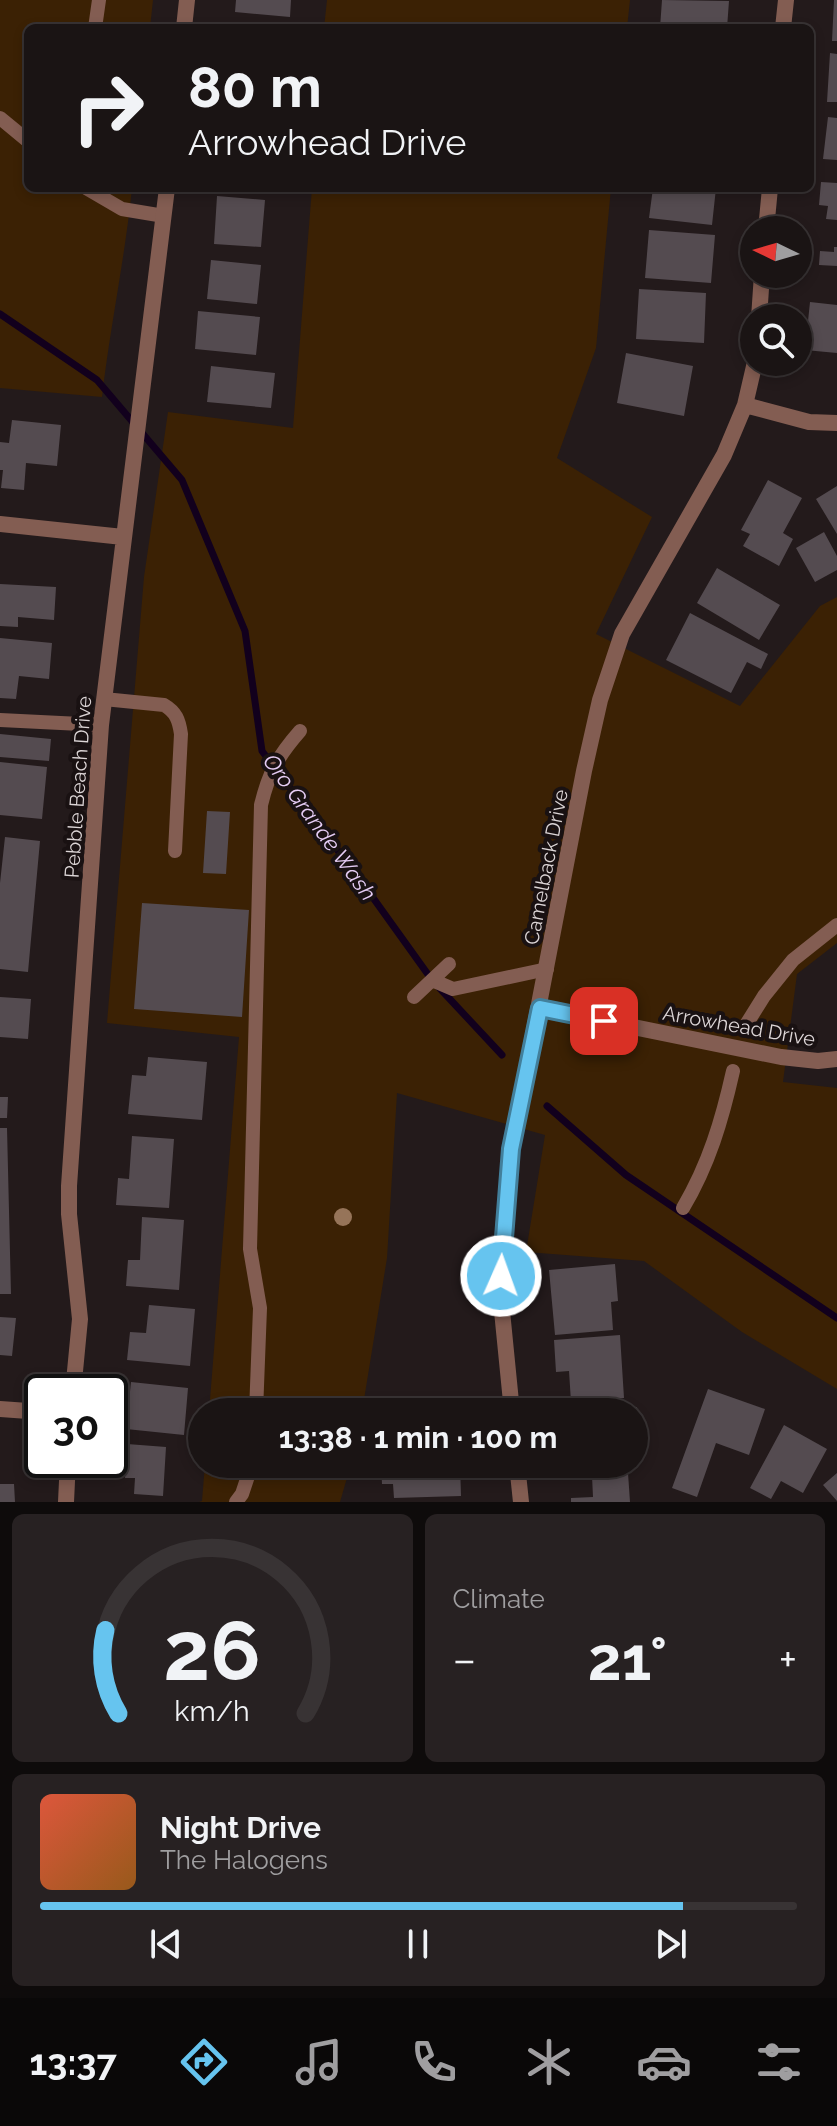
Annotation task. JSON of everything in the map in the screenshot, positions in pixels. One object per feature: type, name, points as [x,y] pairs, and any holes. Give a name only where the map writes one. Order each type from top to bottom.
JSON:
[{"type":"street","points":[[184,24],[187,0]]},
{"type":"street","points":[[783,24],[786,0]]},
{"type":"street","name":"Pebble Beach Drive","points":[[75,1374],[80,1319],[69,1186],[101,725],[167,192]]},
{"type":"street","points":[[767,216],[770,192]]},
{"type":"street","name":"Camelback Drive","points":[[511,1398],[501,1301],[501,1251],[511,1149],[600,700],[622,634],[724,455],[745,405],[752,376]]},
{"type":"street","points":[[745,405],[809,422],[837,423]]},
{"type":"street","points":[[0,524],[123,537]]},
{"type":"street","name":"Arrowhead Drive","points":[[540,1008],[781,1057],[837,1059]]},
{"type":"street","points":[[0,1409],[24,1411]]},
{"type":"street","points":[[66,1502],[67,1478]]},
{"type":"street","points":[[518,1478],[521,1502]]},
{"type":"lane","points":[[96,24],[99,0]]},
{"type":"lane","points":[[0,118],[24,138]]},
{"type":"lane","points":[[93,192],[122,209],[164,216]]},
{"type":"lane","points":[[104,699],[164,705],[179,720],[181,734],[175,851]]},
{"type":"lane","points":[[0,720],[101,725]]},
{"type":"lane","points":[[257,1398],[260,1308],[250,1249],[261,805],[267,781],[279,755],[300,731]]},
{"type":"lane","points":[[744,1028],[764,996],[793,960],[837,925]]},
{"type":"lane","points":[[414,997],[449,964]]},
{"type":"lane","points":[[432,980],[453,989],[547,969]]},
{"type":"lane","points":[[683,1208],[701,1177],[714,1143],[733,1071]]},
{"type":"lane","points":[[236,1502],[247,1478]]},
{"type":"shaded area","points":[[0,0],[153,0],[150,24],[24,24],[24,192],[131,192],[102,397],[0,388]]},
{"type":"shaded area","points":[[327,0],[630,0],[627,24],[324,24]]},
{"type":"shaded area","points":[[312,192],[611,192],[596,348],[557,458],[652,517],[596,634],[740,706],[820,606],[837,597],[837,943],[797,974],[783,1082],[837,1088],[837,1389],[742,1332],[644,1261],[526,1252],[545,1135],[397,1093],[387,1258],[364,1398],[210,1398],[239,1037],[107,1023],[144,577],[168,412],[293,428]]},
{"type":"shaded area","points":[[204,1478],[347,1478],[340,1502],[199,1502],[202,1501]]},
{"type":"building","points":[[236,0],[291,0],[290,17],[235,12]]},
{"type":"building","points":[[662,0],[729,1],[727,24],[660,24]]},
{"type":"building","points":[[834,0],[837,0],[837,41],[832,41]]},
{"type":"building","points":[[830,53],[837,54],[837,102],[827,102]]},
{"type":"building","points":[[828,117],[837,118],[837,160],[823,159]]},
{"type":"building","points":[[821,182],[837,183],[837,220],[826,219],[828,206],[819,205]]},
{"type":"building","points":[[652,192],[716,192],[712,225],[649,218]]},
{"type":"building","points":[[217,196],[265,200],[261,247],[214,244]]},
{"type":"building","points":[[649,230],[715,235],[711,283],[645,278]]},
{"type":"building","points":[[834,247],[837,247],[837,266],[819,265],[820,251],[834,252]]},
{"type":"building","points":[[211,260],[261,265],[257,304],[207,299]]},
{"type":"building","points":[[639,289],[706,293],[704,343],[636,339]]},
{"type":"building","points":[[810,304],[837,305],[837,353],[812,351]]},
{"type":"building","points":[[198,311],[260,317],[256,355],[195,349]]},
{"type":"building","points":[[626,353],[693,366],[684,416],[617,403]]},
{"type":"building","points":[[211,366],[275,373],[271,408],[207,402]]},
{"type":"building","points":[[12,420],[61,425],[57,466],[26,463],[24,490],[1,488],[0,442],[9,443]]},
{"type":"building","points":[[768,480],[802,498],[783,533],[793,539],[779,566],[743,546],[750,534],[741,530]]},
{"type":"building","points":[[837,486],[837,534],[816,499]]},
{"type":"building","points":[[824,532],[837,556],[837,570],[815,582],[796,548]]},
{"type":"building","points":[[717,568],[780,605],[759,640],[697,603]]},
{"type":"building","points":[[0,584],[56,587],[54,620],[18,617],[18,627],[0,626]]},
{"type":"building","points":[[690,613],[768,654],[761,669],[747,662],[731,693],[666,660]]},
{"type":"building","points":[[0,638],[52,643],[49,679],[19,676],[16,699],[0,698]]},
{"type":"building","points":[[0,734],[51,739],[49,761],[0,757]]},
{"type":"building","points":[[0,762],[47,767],[42,819],[0,815]]},
{"type":"building","points":[[207,811],[230,812],[226,874],[203,873]]},
{"type":"building","points":[[5,837],[40,841],[28,972],[0,969],[0,883]]},
{"type":"building","points":[[142,903],[249,910],[242,1017],[134,1009]]},
{"type":"building","points":[[0,997],[31,999],[28,1039],[0,1037]]},
{"type":"building","points":[[148,1057],[207,1062],[202,1120],[128,1114],[132,1075],[146,1076]]},
{"type":"building","points":[[0,1097],[8,1097],[7,1118],[0,1118]]},
{"type":"building","points":[[0,1128],[7,1128],[11,1294],[0,1294]]},
{"type":"building","points":[[132,1136],[174,1139],[169,1208],[116,1205],[118,1178],[129,1179]]},
{"type":"building","points":[[142,1217],[184,1220],[179,1290],[126,1286],[128,1260],[140,1260]]},
{"type":"building","points":[[615,1264],[618,1301],[611,1302],[613,1330],[555,1335],[549,1270]]},
{"type":"building","points":[[149,1305],[195,1309],[190,1366],[127,1360],[130,1332],[146,1333]]},
{"type":"building","points":[[0,1317],[16,1318],[12,1356],[0,1355]]},
{"type":"building","points":[[620,1335],[624,1398],[571,1398],[569,1371],[556,1372],[554,1340]]},
{"type":"building","points":[[131,1382],[188,1388],[184,1435],[128,1429]]},
{"type":"building","points":[[708,1389],[765,1409],[749,1455],[716,1443],[697,1497],[672,1488]]},
{"type":"building","points":[[784,1425],[827,1449],[803,1493],[781,1481],[771,1499],[750,1488]]},
{"type":"building","points":[[128,1444],[166,1447],[163,1496],[134,1494],[135,1478],[128,1478]]},
{"type":"building","points":[[837,1473],[837,1501],[823,1485]]},
{"type":"building","points":[[382,1478],[460,1478],[461,1496],[394,1498],[393,1484],[382,1484]]},
{"type":"building","points":[[592,1478],[628,1478],[630,1502],[571,1502],[571,1498],[593,1497]]},
{"type":"building","points":[[0,1484],[14,1484],[15,1502],[0,1502]]},
{"type":"waterway","name":"Oro Grande Wash","points":[[0,314],[97,380],[182,480],[245,631],[262,751],[432,980],[502,1055]]},
{"type":"waterway","name":"Oro Grande Wash","points":[[547,1106],[626,1175],[837,1318]]},
{"type":"route","points":[[501,1276],[511,1149],[540,1008],[604,1021]]}]
